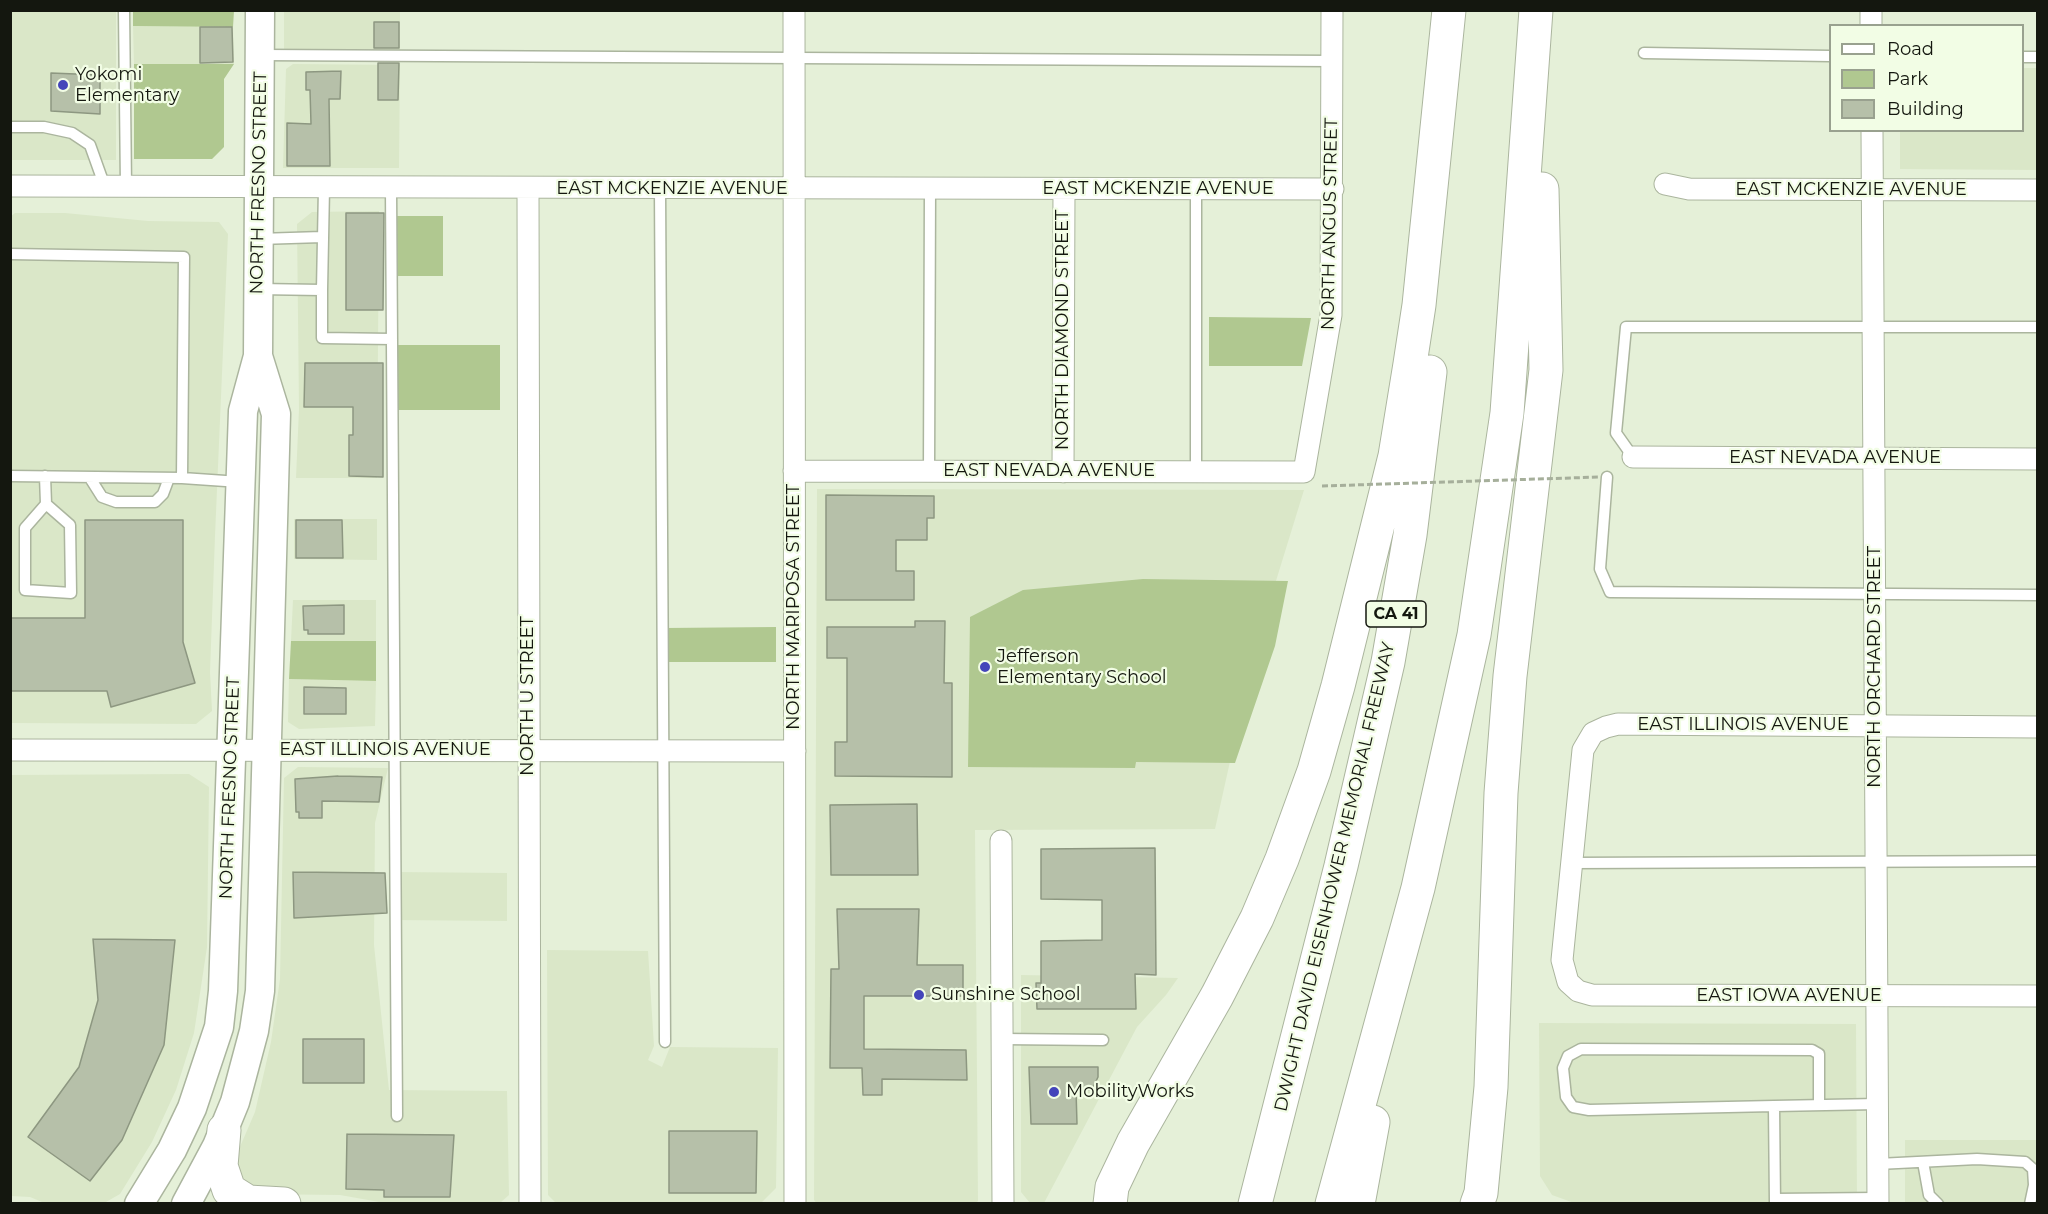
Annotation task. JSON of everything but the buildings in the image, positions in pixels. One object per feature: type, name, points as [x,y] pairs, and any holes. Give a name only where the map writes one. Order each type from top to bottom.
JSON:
[{"type":"main road","name":"NORTH FRESNO STREET","points":[[139,1203],[172,1150],[192,1108],[219,1027],[225,960],[230,750],[243,411],[258,356],[260,10]]},
{"type":"main road","points":[[1110,1203],[1112,1187],[1133,1143],[1217,996],[1257,918],[1282,859],[1314,771],[1338,686],[1395,456],[1419,304],[1451,10]]},
{"type":"main road","name":"DWIGHT DAVID EISENHOWER MEMORIAL FREEWAY","points":[[1255,1203],[1341,866],[1388,662],[1410,535],[1428,391],[1438,264],[1451,10]]},
{"type":"main road","points":[[1358,1203],[1418,888],[1474,635],[1507,413],[1537,10]]},
{"type":"main road","points":[[1478,1203],[1491,1087],[1501,804],[1510,676],[1546,370],[1537,10]]},
{"type":"main road","name":"NORTH FRESNO STREET","points":[[186,1203],[224,1130],[244,1073],[260,991],[276,414],[258,356]]},
{"type":"main road","points":[[1332,1203],[1418,888]]},
{"type":"main road","points":[[224,1130],[221,1166],[229,1190],[248,1202],[285,1203]]},
{"type":"street","name":"NORTH MARIPOSA STREET","points":[[794,10],[795,1203]]},
{"type":"street","name":"NORTH ANGUS STREET","points":[[1304,472],[1331,315],[1332,10]]},
{"type":"street","name":"NORTH ORCHARD STREET","points":[[1872,132],[1878,1201]]},
{"type":"street","name":"EAST MCKENZIE AVENUE","points":[[1665,184],[1689,189],[2037,190]]},
{"type":"street","name":"EAST MCKENZIE AVENUE","points":[[10,186],[258,189],[1333,189]]},
{"type":"street","name":"NORTH U STREET","points":[[528,189],[530,1203]]},
{"type":"street","name":"NORTH DIAMOND STREET","points":[[1063,472],[1064,189]]},
{"type":"street","name":"EAST NEVADA AVENUE","points":[[1633,457],[2037,459]]},
{"type":"street","name":"EAST NEVADA AVENUE","points":[[794,471],[1304,472]]},
{"type":"street","name":"EAST ILLINOIS AVENUE","points":[[1572,862],[1583,750],[1593,733],[1618,724],[2037,727]]},
{"type":"street","name":"EAST ILLINOIS AVENUE","points":[[10,750],[795,751]]},
{"type":"street","points":[[1001,841],[1004,1203]]},
{"type":"street","name":"EAST IOWA AVENUE","points":[[1572,862],[1562,960],[1568,982],[1578,991],[1592,995],[2037,996]]},
{"type":"lane","points":[[115,187],[124,10]]},
{"type":"lane","points":[[1644,53],[1829,56]]},
{"type":"lane","points":[[260,55],[1333,62]]},
{"type":"lane","points":[[10,128],[44,127],[72,133],[90,145],[115,187]]},
{"type":"lane","points":[[324,188],[322,338],[392,339]]},
{"type":"lane","points":[[391,189],[397,1116]]},
{"type":"lane","points":[[660,189],[665,1042]]},
{"type":"lane","points":[[928,471],[930,189]]},
{"type":"lane","points":[[1196,189],[1196,472]]},
{"type":"lane","points":[[258,239],[322,237]]},
{"type":"lane","points":[[10,254],[184,257],[182,478]]},
{"type":"lane","points":[[258,289],[322,290]]},
{"type":"lane","points":[[1633,457],[1616,433],[1626,327],[2037,327]]},
{"type":"lane","points":[[10,476],[182,478],[241,482]]},
{"type":"lane","points":[[45,476],[46,504],[25,528],[25,590],[71,593],[70,525],[46,504]]},
{"type":"lane","points":[[1604,477],[1600,569],[1610,592],[2037,595]]},
{"type":"lane","points":[[90,478],[102,497],[116,502],[155,502],[162,494],[169,478]]},
{"type":"lane","points":[[1572,862],[2037,861]]},
{"type":"lane","points":[[1002,1039],[1103,1040]]},
{"type":"lane","points":[[1819,1105],[1818,1054],[1812,1050],[1581,1048],[1568,1056],[1563,1068],[1566,1097],[1573,1107],[1589,1110],[1877,1104]]},
{"type":"lane","points":[[1774,1106],[1775,1201],[1878,1201]]},
{"type":"lane","points":[[1878,1164],[1977,1159],[2025,1162],[2033,1169],[2034,1185],[2030,1203]]},
{"type":"lane","points":[[1923,1162],[1929,1195],[1938,1203]]},
{"type":"path","points":[[1322,486],[1604,477]]},
{"type":"shaded area","name":"Yokomi Elementary","points":[[10,11],[116,11],[116,160],[11,160]]},
{"type":"shaded area","points":[[284,11],[400,11],[400,52],[284,51]]},
{"type":"shaded area","points":[[133,26],[233,27],[234,64],[134,64]]},
{"type":"shaded area","points":[[293,64],[400,65],[399,168],[283,168],[286,69]]},
{"type":"shaded area","points":[[2024,68],[2037,68],[2037,170],[1900,169],[1900,132],[2024,132]]},
{"type":"shaded area","points":[[379,211],[377,478],[296,478],[299,409],[297,224],[312,212]]},
{"type":"shaded area","points":[[15,213],[65,213],[148,221],[219,222],[228,234],[210,672],[212,711],[196,724],[11,723],[10,217]]},
{"type":"shaded area","points":[[817,489],[1304,490],[1255,649],[1215,829],[975,830],[978,1201],[975,1204],[817,1204],[814,1200]]},
{"type":"shaded area","points":[[294,519],[377,519],[377,560],[294,559]]},
{"type":"shaded area","points":[[293,600],[376,600],[376,641],[291,641]]},
{"type":"shaded area","points":[[289,679],[376,681],[375,726],[299,729],[288,722]]},
{"type":"shaded area","points":[[298,767],[388,768],[375,823],[374,945],[389,1090],[507,1091],[509,1195],[500,1203],[385,1203],[340,1195],[252,1194],[233,1163],[255,1112],[271,1042],[280,979],[284,778]]},
{"type":"shaded area","points":[[189,774],[209,787],[207,947],[194,1033],[176,1090],[152,1142],[120,1194],[106,1202],[42,1202],[30,1197],[11,1196],[11,775]]},
{"type":"shaded area","points":[[394,872],[507,873],[507,921],[394,920]]},
{"type":"shaded area","points":[[547,950],[648,951],[654,1046],[648,1060],[662,1067],[670,1047],[778,1048],[776,1188],[761,1203],[555,1202],[548,1195]]},
{"type":"shaded area","points":[[1021,975],[1178,978],[1137,1027],[1044,1203],[1030,1203],[1021,1192]]},
{"type":"shaded area","points":[[1539,1023],[1856,1024],[1857,1203],[1577,1204],[1552,1195],[1540,1176]]},
{"type":"shaded area","points":[[1905,1140],[2037,1140],[2037,1203],[1905,1203]]},
{"type":"green space","points":[[133,11],[234,11],[233,27],[133,26]]},
{"type":"green space","points":[[134,64],[234,64],[224,79],[224,147],[212,159],[134,159]]},
{"type":"green space","points":[[391,216],[443,216],[443,276],[391,276]]},
{"type":"green space","points":[[1209,317],[1311,318],[1302,366],[1209,366]]},
{"type":"green space","points":[[390,345],[500,345],[500,410],[390,410]]},
{"type":"green space","points":[[1143,579],[1288,581],[1275,646],[1235,763],[1136,762],[1135,768],[968,767],[970,617],[1023,590]]},
{"type":"green space","points":[[776,627],[776,662],[666,662],[665,628]]},
{"type":"green space","points":[[291,641],[376,641],[376,681],[289,679]]},
{"type":"place","name":"Yokomi Elementary","points":[[63,85]]},
{"type":"place","name":"Jefferson Elementary School","points":[[985,667]]},
{"type":"place","name":"Sunshine School","points":[[919,995]]},
{"type":"place","name":"MobilityWorks","points":[[1054,1092]]}]
